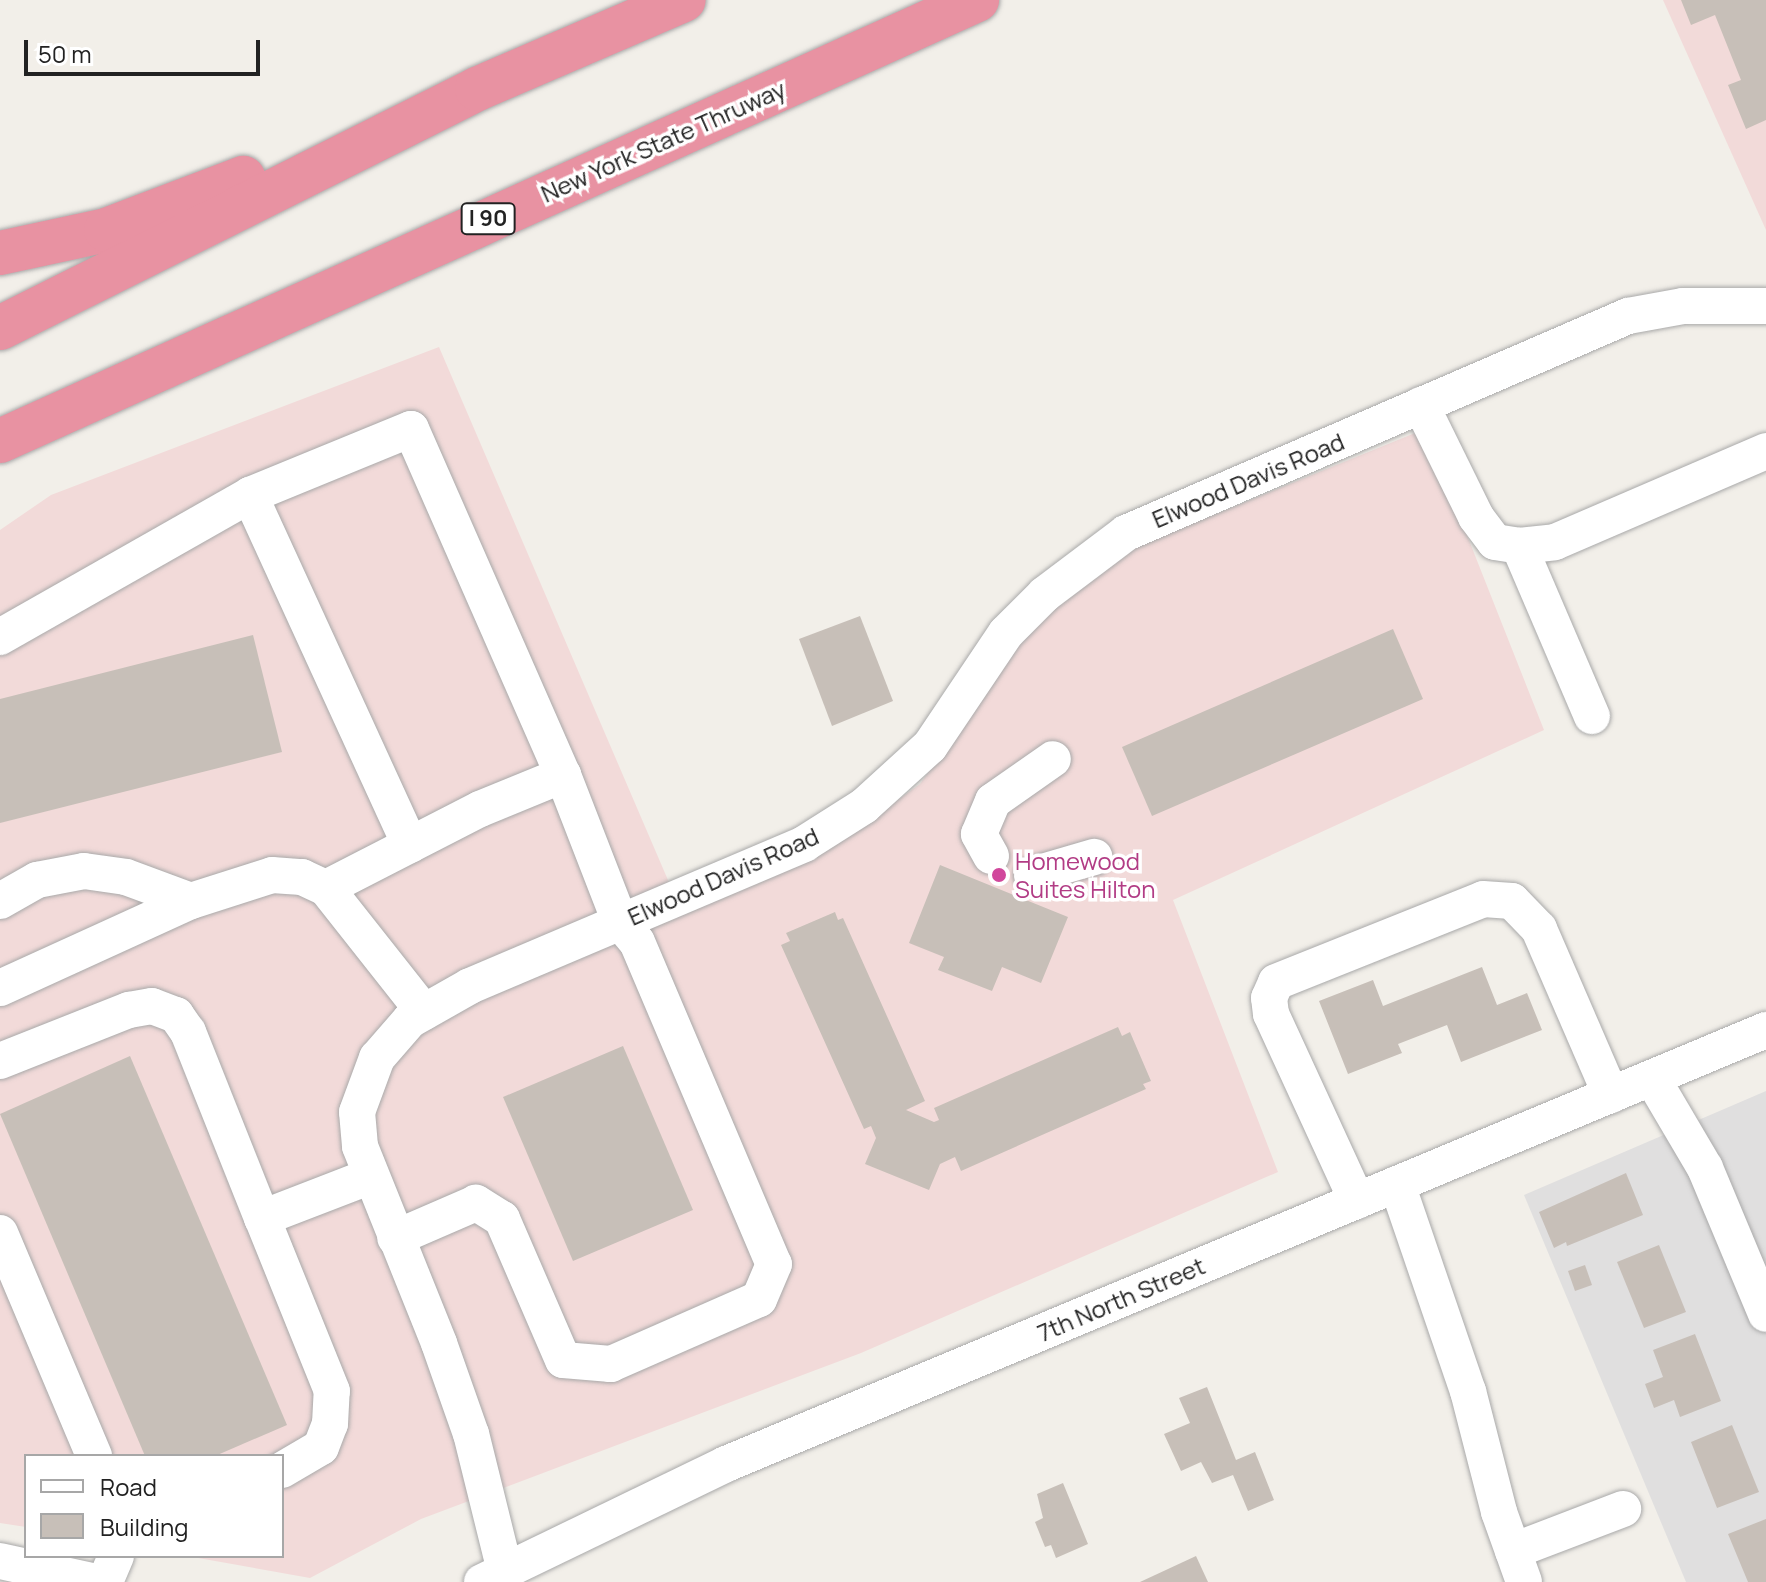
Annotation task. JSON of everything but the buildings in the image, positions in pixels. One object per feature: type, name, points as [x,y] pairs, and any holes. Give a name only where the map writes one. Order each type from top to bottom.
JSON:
[{"type":"highway","points":[[0,253],[106,230],[477,89],[684,0]]},
{"type":"highway","name":"New York State Thruway","points":[[0,441],[977,0]]},
{"type":"highway","points":[[0,328],[477,89]]},
{"type":"highway","points":[[0,455],[122,384]]},
{"type":"street","name":"Elwood Davis Road","points":[[494,1576],[471,1434],[439,1343],[360,1146],[357,1112],[377,1058],[410,1020],[470,986],[804,844],[864,806],[930,746],[1006,633],[1045,594],[1126,533],[1628,316],[1683,306],[1766,306]]},
{"type":"street","points":[[1421,405],[1476,517],[1495,542],[1519,546],[1555,542],[1766,451]]},
{"type":"street","points":[[0,637],[250,495],[411,429],[563,775],[620,922],[637,942],[774,1264],[759,1299],[611,1364],[563,1360],[502,1219],[476,1203],[395,1238]]},
{"type":"street","points":[[250,495],[410,845]]},
{"type":"street","points":[[1519,546],[1592,716]]},
{"type":"street","points":[[991,856],[979,834],[993,801],[1053,759]]},
{"type":"street","points":[[326,888],[480,809],[563,775]]},
{"type":"street","points":[[1032,875],[1094,857]]},
{"type":"street","points":[[0,901],[37,880],[84,871],[126,877],[191,901]]},
{"type":"street","points":[[0,988],[191,901],[272,875],[302,877],[326,888],[424,1012]]},
{"type":"street","points":[[1357,1201],[1271,1014],[1269,998],[1276,982],[1483,899],[1512,901],[1539,929],[1611,1095]]},
{"type":"street","points":[[0,1061],[129,1010],[152,1006],[176,1015],[188,1032],[332,1391],[330,1424],[321,1447],[284,1469]]},
{"type":"street","name":"7th North Street","points":[[494,1576],[726,1464],[1766,1030]]},
{"type":"street","points":[[1652,1078],[1705,1168],[1766,1314]]},
{"type":"street","points":[[262,1218],[371,1176]]},
{"type":"street","points":[[1397,1184],[1468,1391],[1518,1566],[1623,1509]]},
{"type":"street","points":[[0,1233],[93,1454]]},
{"type":"street","points":[[105,1582],[115,1558]]},
{"type":"street","points":[[0,1561],[96,1582]]},
{"type":"shaded area","points":[[1663,0],[1766,0],[1766,230]]},
{"type":"shaded area","points":[[439,347],[683,915],[826,851],[920,784],[1022,640],[1049,609],[1125,551],[1425,429],[1544,730],[1173,900],[1278,1172],[861,1353],[421,1519],[310,1578],[198,1558],[284,1558],[284,1454],[24,1454],[24,1527],[0,1523],[0,530],[51,495]]},
{"type":"shaded area","points":[[1766,1091],[1766,1582],[1686,1582],[1524,1195]]},
{"type":"place","name":"Homewood Suites Hilton","points":[[999,875]]}]
